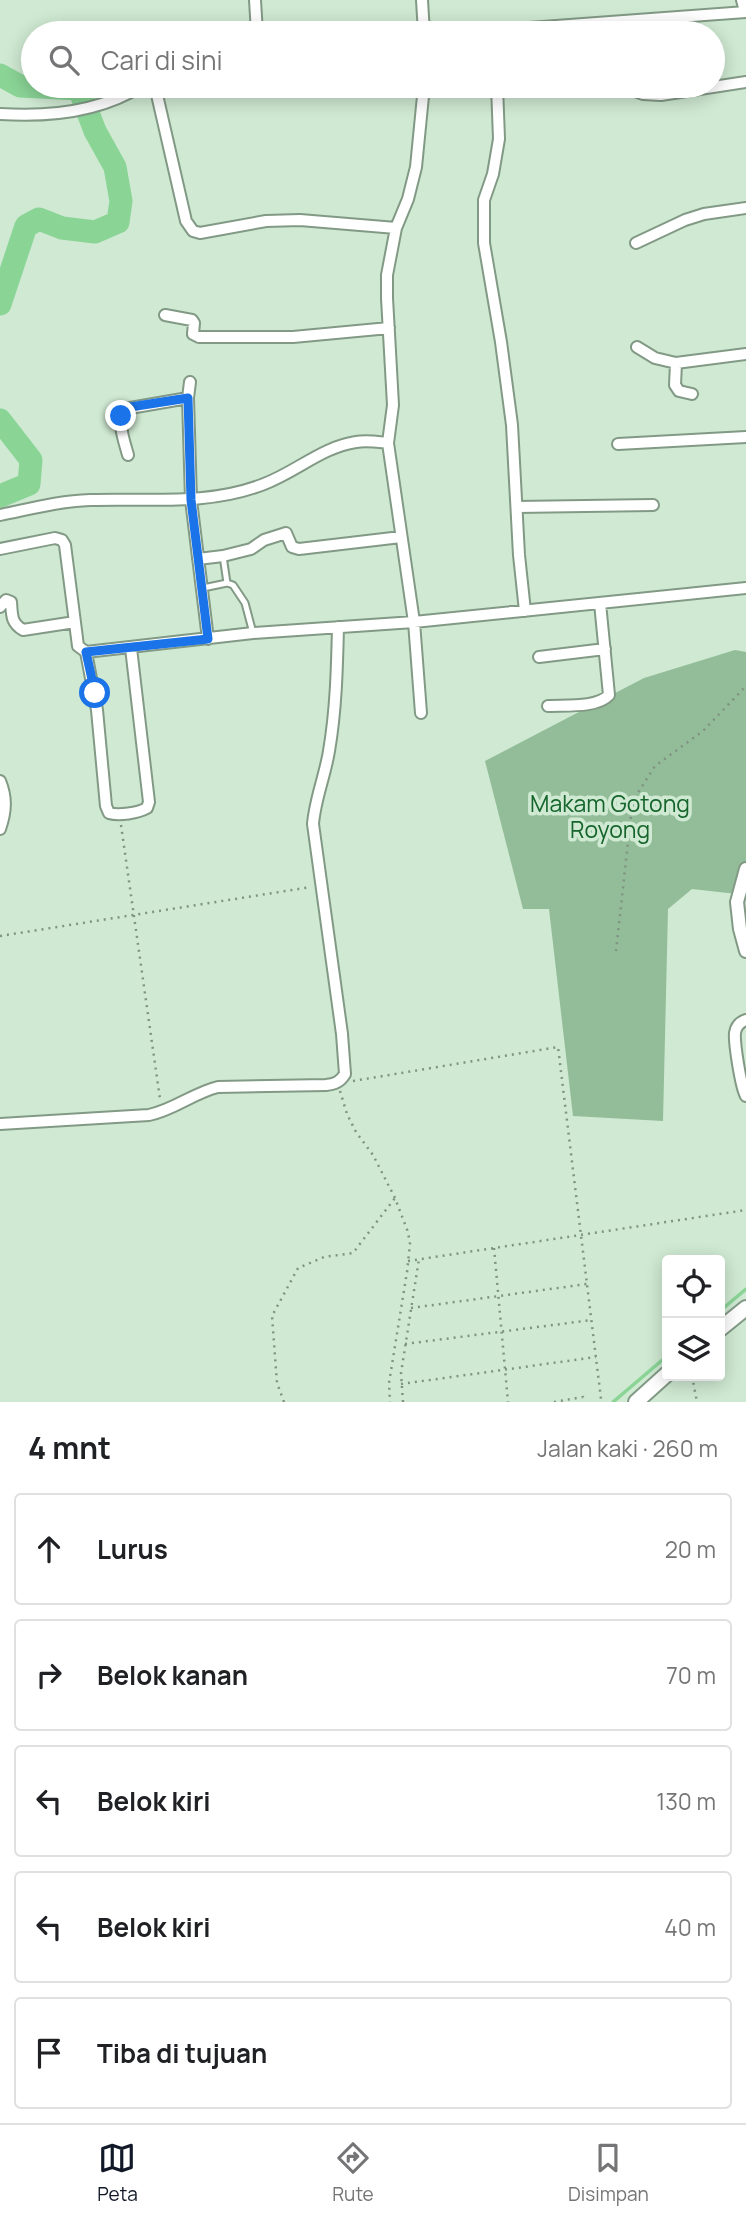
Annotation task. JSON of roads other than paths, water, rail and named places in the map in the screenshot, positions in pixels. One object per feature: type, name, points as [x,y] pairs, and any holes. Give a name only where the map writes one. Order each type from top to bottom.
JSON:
[{"type":"main road","points":[[725,1325],[746,1308]]},
{"type":"main road","points":[[636,1402],[662,1379]]},
{"type":"street","points":[[255,0],[256,21]]},
{"type":"street","points":[[422,0],[423,21]]},
{"type":"street","points":[[632,21],[746,12],[743,0]]},
{"type":"street","points":[[725,85],[746,82]]},
{"type":"street","points":[[0,114],[29,116],[66,112],[114,98]]},
{"type":"street","points":[[158,98],[186,221],[193,231],[200,233],[266,222],[300,220],[396,228]]},
{"type":"street","points":[[421,712],[414,622],[388,443],[393,405],[387,275],[396,228],[408,199],[416,167],[423,98]]},
{"type":"street","points":[[497,98],[499,139],[493,174],[484,200],[484,243],[512,425],[525,611]]},
{"type":"street","points":[[636,243],[694,217],[746,208]]},
{"type":"street","points":[[165,315],[192,320],[193,334],[199,337],[293,337],[389,328]]},
{"type":"street","points":[[637,348],[655,358],[676,363],[746,354]]},
{"type":"street","points":[[676,363],[675,385],[679,391],[692,394]]},
{"type":"street","points":[[190,382],[188,398],[191,500],[208,639]]},
{"type":"street","points":[[128,455],[120,425],[124,409],[188,398]]},
{"type":"street","points":[[618,444],[746,437]]},
{"type":"street","points":[[0,515],[75,501],[191,500],[244,491],[267,483],[343,445],[356,442],[388,443]]},
{"type":"street","points":[[517,507],[653,505]]},
{"type":"street","points":[[198,559],[251,549],[264,540],[286,533],[292,547],[299,549],[401,537]]},
{"type":"street","points":[[0,549],[55,538],[62,540],[65,545],[78,646],[86,652],[253,633],[414,622],[746,588]]},
{"type":"street","points":[[0,607],[6,600],[11,602],[12,619],[16,626],[23,630],[75,622]]},
{"type":"street","points":[[548,706],[592,703],[608,698],[600,603]]},
{"type":"street","points":[[0,1124],[149,1115],[162,1112],[202,1091],[218,1087],[338,1083],[345,1074],[342,1034],[313,824],[314,804],[324,779],[330,747],[336,692],[338,627]]},
{"type":"street","points":[[86,652],[97,710],[106,806],[109,813],[120,814],[143,810],[149,802],[131,648]]},
{"type":"street","points":[[539,657],[605,649]]},
{"type":"street","points":[[0,781],[6,810],[0,829]]},
{"type":"street","points":[[746,869],[737,902],[746,951]]},
{"type":"street","points":[[746,1020],[740,1022],[735,1031],[741,1085],[746,1096]]},
{"type":"lane","points":[[223,556],[227,583]]},
{"type":"lane","points":[[200,589],[233,584],[242,596],[253,633]]},
{"type":"waterway","points":[[0,75],[21,86]]},
{"type":"waterway","points":[[0,304],[26,226],[39,219],[62,228],[95,232],[118,222],[121,201],[115,167],[95,131],[82,98]]},
{"type":"waterway","points":[[0,420],[31,460],[29,484],[0,496]]},
{"type":"waterway","points":[[725,1307],[746,1289]]},
{"type":"waterway","points":[[613,1402],[662,1360]]},
{"type":"park label","name":"Makam Gotong Royong","points":[[610,817]]}]
